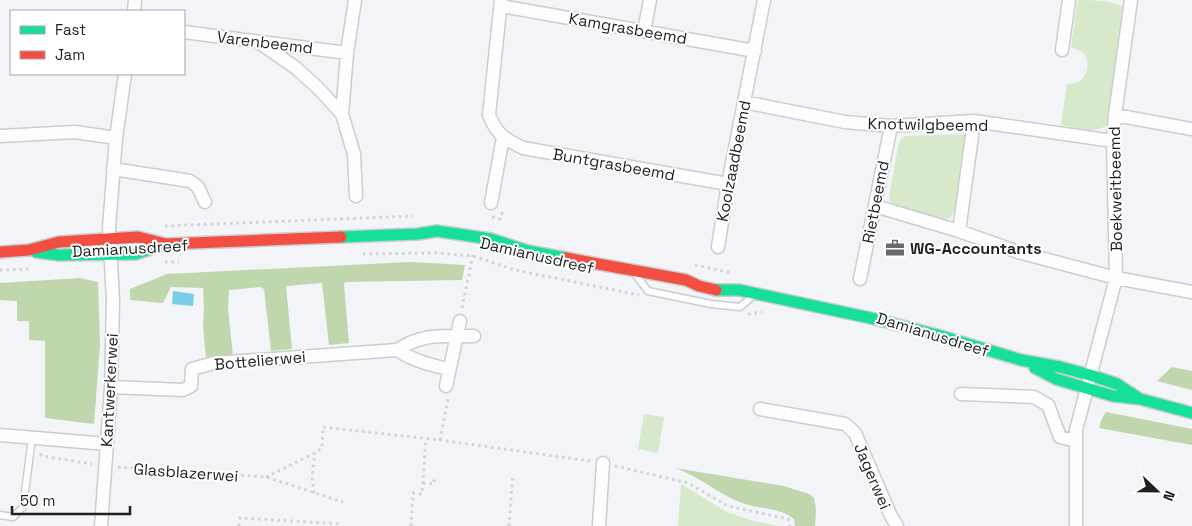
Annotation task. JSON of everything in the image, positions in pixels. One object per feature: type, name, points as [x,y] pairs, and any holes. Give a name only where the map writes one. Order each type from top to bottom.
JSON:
[{"type":"street","points":[[355,0],[347,53],[342,114],[354,154],[356,196]]},
{"type":"street","points":[[644,31],[650,0]]},
{"type":"street","name":"Koolzaadbeemd","points":[[718,247],[728,184],[764,0]]},
{"type":"street","points":[[1062,50],[1069,0]]},
{"type":"street","name":"Boekweitbeemd","points":[[1076,526],[1076,430],[1116,278],[1114,115],[1131,0]]},
{"type":"street","name":"Kamgrasbeemd","points":[[501,3],[755,51]]},
{"type":"street","name":"Buntgrasbeemd","points":[[501,3],[489,115],[494,127],[503,137],[522,148],[728,184]]},
{"type":"street","name":"Varenbeemd","points":[[185,32],[347,53]]},
{"type":"street","points":[[258,42],[296,68],[342,114]]},
{"type":"street","name":"Kantwerkerwei","points":[[101,526],[111,387],[113,300],[109,228],[116,138],[125,75]]},
{"type":"street","name":"Knotwilgbeemd","points":[[744,102],[845,122],[891,126],[974,121],[1113,140]]},
{"type":"street","points":[[1114,115],[1192,130]]},
{"type":"street","points":[[959,231],[974,121]]},
{"type":"street","name":"Rietbeemd","points":[[860,279],[891,126]]},
{"type":"street","points":[[0,136],[75,132],[116,138]]},
{"type":"street","points":[[491,203],[503,137]]},
{"type":"street","points":[[113,168],[190,181],[198,187],[205,202]]},
{"type":"street","points":[[875,206],[959,231],[1018,252],[1116,278],[1192,292]]},
{"type":"street","name":"Damianusdreef","points":[[29,250],[59,255],[135,254],[166,244],[418,234],[437,231],[456,233],[491,239],[528,251],[686,280],[701,288],[757,293],[875,319],[932,333],[1021,360],[1090,375],[1117,384],[1140,400]]},
{"type":"street","name":"Damianusdreef","points":[[418,234],[474,252]]},
{"type":"street","name":"Damianusdreef","points":[[0,252],[29,250],[59,242],[138,237],[166,244]]},
{"type":"street","name":"Damianusdreef","points":[[491,251],[528,251]]},
{"type":"street","name":"Damianusdreef","points":[[686,280],[702,277],[722,280],[738,290]]},
{"type":"street","points":[[446,386],[460,321]]},
{"type":"street","name":"Bottelierwei","points":[[111,387],[183,390],[191,386],[192,369],[214,363],[397,350],[411,341],[432,336],[474,336]]},
{"type":"street","points":[[397,350],[425,364],[450,369]]},
{"type":"street","name":"Damianusdreef","points":[[1021,360],[1056,379],[1113,396],[1140,400],[1192,413]]},
{"type":"street","points":[[961,394],[1034,397],[1048,405],[1060,437],[1076,441]]},
{"type":"street","name":"Jagerwei","points":[[760,409],[846,424],[855,433],[897,526]]},
{"type":"street","points":[[0,436],[107,444]]},
{"type":"street","points":[[599,526],[603,463]]},
{"type":"lane","points":[[632,270],[648,291],[711,304],[740,307],[757,293]]},
{"type":"lane","points":[[0,515],[12,517],[23,507],[32,438]]},
{"type":"path","name":"Damianusdreef","points":[[359,254],[474,252],[515,270],[641,296]]},
{"type":"path","points":[[460,321],[474,252]]},
{"type":"path","name":"Damianusdreef","points":[[159,262],[188,261]]},
{"type":"path","points":[[711,278],[714,262]]},
{"type":"path","points":[[0,270],[37,268]]},
{"type":"path","points":[[741,315],[766,311]]},
{"type":"path","points":[[440,440],[449,393],[446,386]]},
{"type":"path","points":[[266,477],[322,448],[323,427],[440,440],[603,463],[688,483],[728,506],[788,520],[790,526]]},
{"type":"path","name":"Glasblazerwei","points":[[32,438],[42,456],[105,466],[266,477],[343,502]]},
{"type":"path","points":[[411,526],[413,493],[422,494],[426,439]]},
{"type":"path","points":[[314,494],[312,477],[315,453]]},
{"type":"path","points":[[509,526],[513,474]]},
{"type":"path","points":[[423,483],[434,484],[434,477]]},
{"type":"path","points":[[239,526],[240,518],[342,524]]},
{"type":"green space","points":[[1079,0],[1115,3],[1124,8],[1108,124],[1092,130],[1061,125],[1067,84],[1078,82],[1082,79],[1087,69],[1087,58],[1085,55],[1071,47]]},
{"type":"green space","points":[[965,134],[967,145],[955,210],[950,218],[945,219],[921,214],[904,209],[891,201],[889,197],[898,146],[901,139],[905,136]]},
{"type":"green space","points":[[410,262],[465,265],[462,280],[345,282],[349,343],[329,345],[322,283],[286,286],[292,349],[271,351],[264,289],[260,287],[229,290],[228,308],[233,356],[206,359],[203,326],[203,288],[171,287],[163,303],[130,300],[130,289],[167,274]]},
{"type":"green space","points":[[80,278],[98,282],[100,344],[94,424],[45,418],[45,341],[29,340],[29,321],[17,321],[17,301],[0,300],[0,283]]},
{"type":"green space","points":[[1172,367],[1192,371],[1192,390],[1157,381]]},
{"type":"green space","points":[[1106,412],[1192,429],[1192,445],[1099,428]]},
{"type":"green space","points":[[644,414],[664,417],[658,453],[638,449]]},
{"type":"green space","points":[[675,468],[784,486],[809,494],[814,498],[816,509],[815,526],[795,526],[794,519],[784,513],[739,502]]},
{"type":"green space","points":[[681,484],[727,512],[750,520],[778,526],[678,526]]},
{"type":"water","points":[[173,291],[194,294],[193,306],[172,304]]},
{"type":"traffic: fast","points":[[341,237],[418,234],[437,231],[491,239],[528,251],[566,258]]},
{"type":"traffic: fast","points":[[36,252],[59,255],[135,254],[166,244]]},
{"type":"traffic: fast","points":[[716,290],[739,290],[875,319],[1021,360],[1090,375],[1117,384],[1140,399]]},
{"type":"traffic: fast","points":[[1035,368],[1056,379],[1113,396],[1140,399],[1192,413]]},
{"type":"traffic: jam","points":[[0,252],[29,250],[59,242],[138,237],[166,244],[341,237]]},
{"type":"traffic: jam","points":[[566,258],[686,280],[699,286],[716,290]]},
{"type":"place","name":"WG-Accountants","points":[[895,248]]}]
